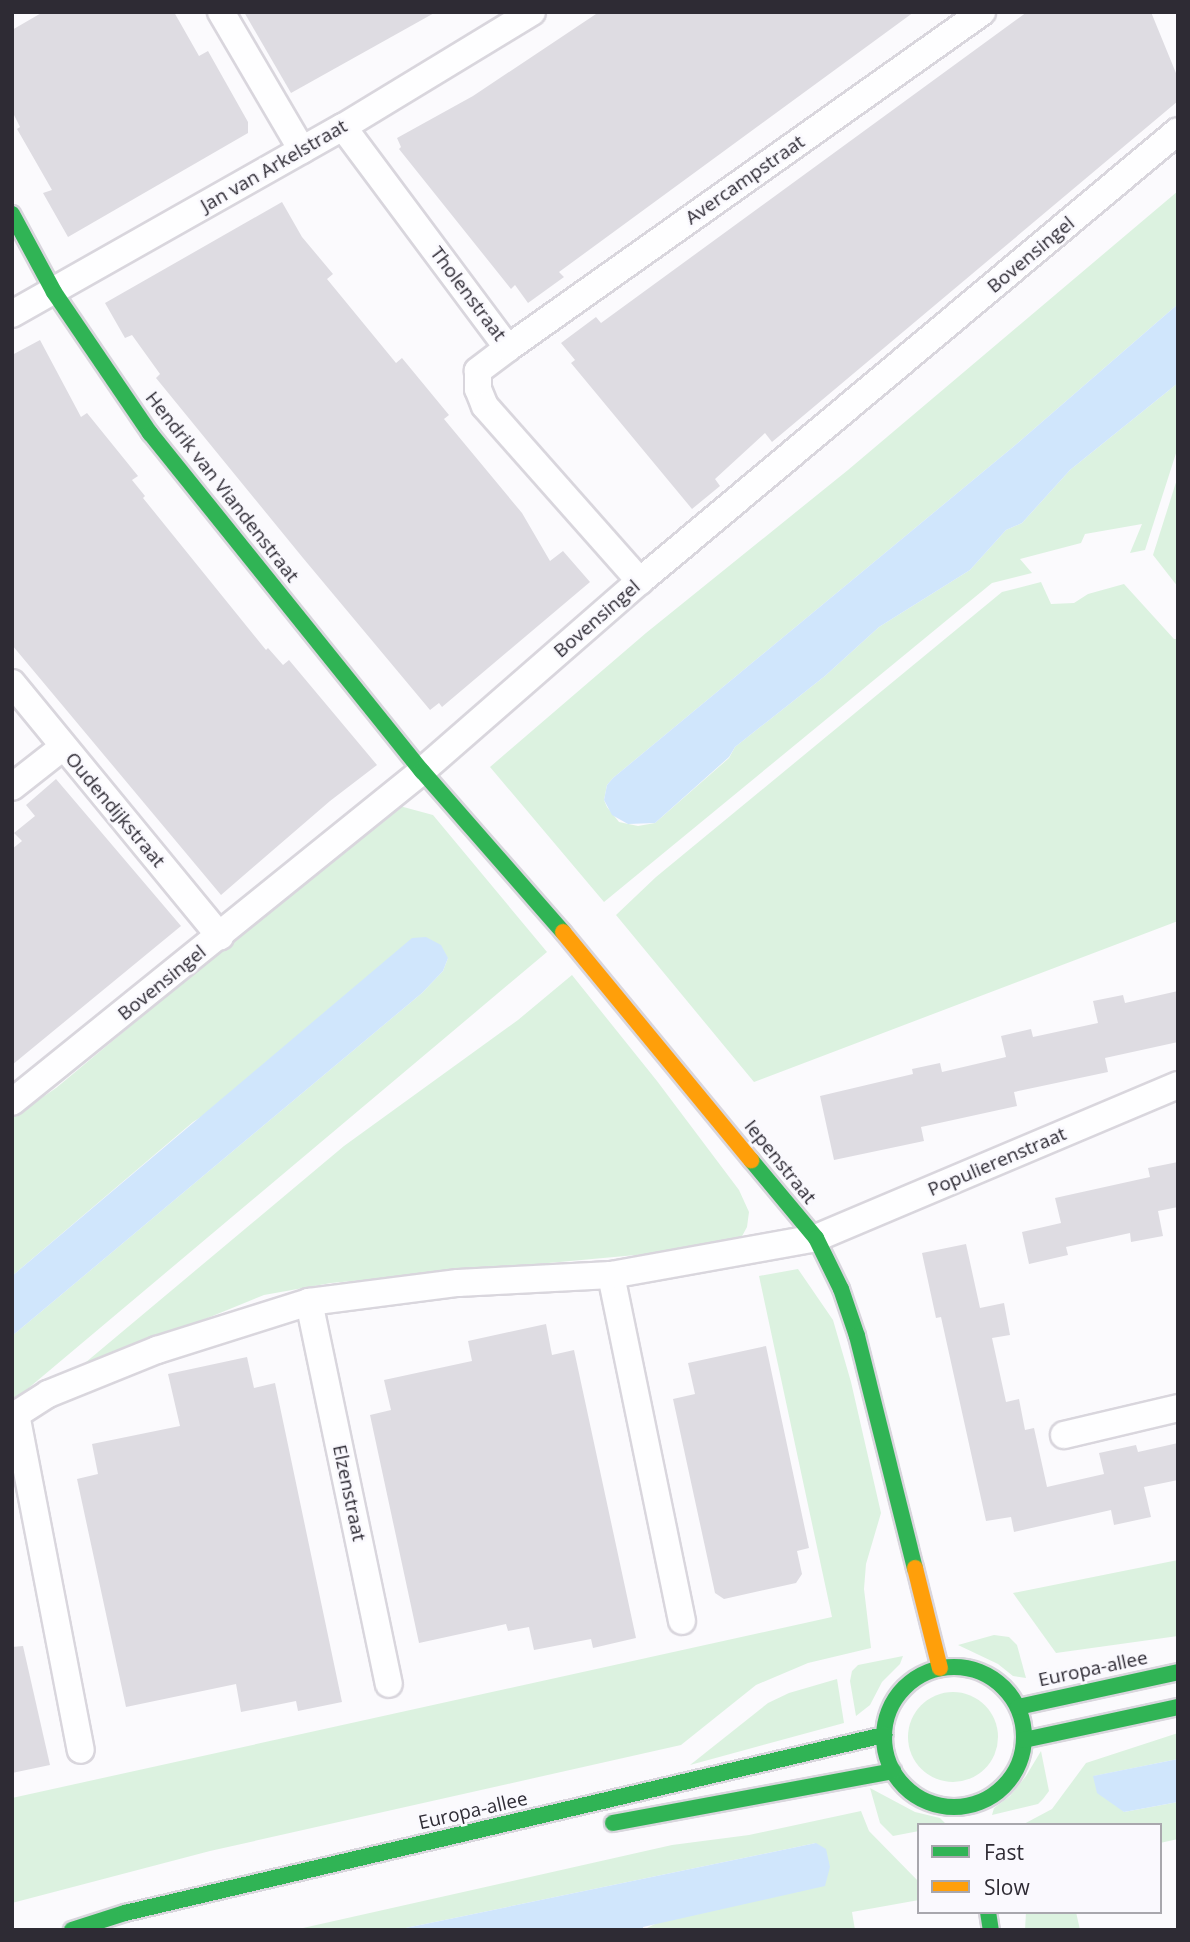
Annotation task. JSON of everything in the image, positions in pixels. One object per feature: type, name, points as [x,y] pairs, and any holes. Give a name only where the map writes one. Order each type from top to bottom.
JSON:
[{"type":"main road","name":"Hendrik van Viandenstraat","points":[[12,214],[54,292],[150,433],[422,771]]},
{"type":"main road","name":"Iepenstraat","points":[[422,771],[573,943],[816,1238],[841,1289],[857,1336],[940,1668]]},
{"type":"main road","points":[[963,1667],[986,1674],[1004,1688],[1018,1707],[1024,1740],[1020,1762],[1010,1780],[993,1795],[950,1807],[927,1802],[907,1790],[893,1771],[886,1754],[884,1735],[889,1712],[901,1692],[918,1677],[940,1668],[963,1667]]},
{"type":"main road","name":"Europa-allee","points":[[1018,1707],[1178,1672]]},
{"type":"main road","points":[[1024,1740],[1178,1707]]},
{"type":"main road","name":"Europa-allee","points":[[72,1930],[125,1913],[884,1735]]},
{"type":"main road","points":[[590,1828],[893,1771]]},
{"type":"main road","points":[[968,1804],[972,1823]]},
{"type":"main road","points":[[127,1930],[185,1916]]},
{"type":"street","points":[[221,12],[302,150]]},
{"type":"street","name":"Avercampstraat","points":[[509,348],[982,12]]},
{"type":"street","name":"Jan van Arkelstraat","points":[[12,314],[343,127],[519,16]]},
{"type":"street","name":"Tholenstraat","points":[[343,127],[509,348],[478,371],[478,389],[485,406],[640,581]]},
{"type":"street","name":"Bovensingel","points":[[12,1102],[422,771],[640,581],[1178,131]]},
{"type":"street","name":"Oudendijkstraat","points":[[12,683],[220,936]]},
{"type":"street","points":[[12,787],[63,747]]},
{"type":"street","name":"Populierenstraat","points":[[816,1238],[1178,1085]]},
{"type":"street","points":[[81,1750],[14,1416],[48,1394],[157,1350],[309,1302],[458,1283],[611,1275],[816,1238]]},
{"type":"street","points":[[611,1275],[682,1621]]},
{"type":"street","name":"Elzenstraat","points":[[309,1302],[389,1684]]},
{"type":"street","points":[[1064,1434],[1178,1408]]},
{"type":"green space","points":[[1178,191],[1178,304],[1013,447],[613,778],[607,785],[604,800],[607,807],[619,822],[638,826],[655,823],[729,758],[735,747],[825,676],[879,627],[970,570],[1006,530],[1022,523],[1070,470],[1178,383],[1178,447],[1145,550],[1130,553],[1142,524],[1085,534],[1081,543],[1020,559],[1032,573],[992,583],[604,902],[490,767],[646,633],[848,470]]},
{"type":"green space","points":[[1178,476],[1178,587],[1153,555]]},
{"type":"green space","points":[[1041,582],[1051,604],[1074,603],[1088,594],[1124,584],[1174,639],[1178,639],[1178,921],[754,1082],[616,915],[656,877],[1002,592]]},
{"type":"green space","points":[[396,805],[433,815],[547,952],[12,1402],[12,1336],[422,993],[443,971],[448,958],[193,1122],[12,1276],[12,1118],[56,1088]]},
{"type":"green space","points":[[572,975],[657,1081],[739,1190],[749,1212],[747,1227],[741,1238],[723,1247],[331,1283],[264,1295],[73,1373],[344,1146],[518,1020]]},
{"type":"green space","points":[[798,1269],[833,1320],[851,1382],[881,1513],[866,1564],[864,1589],[871,1648],[808,1663],[756,1685],[681,1745],[210,1851],[12,1903],[12,1798],[832,1617],[759,1276]]},
{"type":"green space","points":[[1178,1560],[1178,1636],[1056,1653],[1013,1593]]},
{"type":"green space","points":[[994,1635],[1009,1637],[1017,1645],[1026,1678],[1013,1676],[998,1664],[958,1645]]},
{"type":"green space","points":[[903,1656],[900,1664],[882,1682],[870,1705],[856,1716],[850,1681],[852,1671],[858,1665]]},
{"type":"green space","points":[[837,1679],[844,1723],[690,1765],[768,1703],[789,1693]]},
{"type":"green space","points":[[944,1692],[962,1692],[978,1699],[991,1712],[998,1728],[998,1746],[991,1762],[978,1775],[962,1782],[944,1782],[928,1775],[915,1762],[908,1746],[908,1728],[915,1712],[928,1699]]},
{"type":"green space","points":[[1178,1733],[1178,1759],[1094,1776],[1124,1812],[1178,1802],[1178,1839],[1162,1843],[1162,1823],[1026,1823],[1052,1809],[1086,1763]]},
{"type":"green space","points":[[1041,1751],[1049,1791],[1043,1799],[1038,1804],[992,1815],[994,1808],[1010,1796],[1026,1776]]},
{"type":"green space","points":[[870,1788],[915,1812],[940,1818],[945,1823],[917,1823],[917,1831],[893,1836],[880,1823]]},
{"type":"green space","points":[[861,1811],[869,1831],[917,1880],[917,1900],[852,1912],[855,1930],[643,1930],[816,1843],[396,1930],[294,1930],[672,1845],[749,1835]]},
{"type":"green space","points":[[1026,1914],[1076,1914],[1080,1930],[1025,1930]]},
{"type":"water","points":[[1178,304],[1178,383],[1070,470],[1022,523],[1006,530],[970,570],[879,627],[825,676],[735,747],[729,757],[655,823],[628,824],[612,815],[604,800],[607,785],[613,778],[1013,447]]},
{"type":"water","points":[[426,937],[441,945],[448,958],[443,971],[422,993],[12,1336],[12,1276],[412,938]]},
{"type":"water","points":[[1178,1759],[1178,1802],[1124,1812],[1097,1793],[1093,1776]]},
{"type":"water","points":[[816,1843],[826,1849],[830,1867],[825,1886],[643,1927],[643,1930],[396,1930]]},
{"type":"building","points":[[43,12],[174,12],[199,56],[208,51],[248,122],[248,133],[68,237],[43,193],[52,190],[17,129],[20,127],[12,111],[12,30]]},
{"type":"building","points":[[244,12],[436,12],[291,93]]},
{"type":"building","points":[[599,12],[914,12],[559,272],[564,277],[528,303],[515,285],[511,289],[399,149],[401,147],[397,138],[473,96]]},
{"type":"building","points":[[1027,12],[1151,12],[1178,78],[1178,101],[772,442],[765,433],[715,479],[720,486],[692,509],[571,363],[575,360],[561,343],[596,317],[601,323]]},
{"type":"building","points":[[282,202],[302,237],[333,274],[327,279],[396,363],[402,358],[449,415],[444,419],[522,513],[550,561],[563,551],[590,582],[442,707],[439,703],[430,710],[303,558],[156,378],[160,374],[132,335],[125,338],[105,303]]},
{"type":"building","points":[[40,340],[81,417],[87,413],[138,476],[132,480],[145,496],[143,498],[266,650],[268,648],[283,665],[289,660],[377,765],[330,801],[221,895],[12,645],[12,355]]},
{"type":"building","points":[[56,779],[181,926],[12,1065],[12,849],[22,841],[14,833],[35,816],[26,805]]},
{"type":"building","points":[[1178,991],[1178,1042],[1105,1058],[1108,1072],[1014,1092],[1017,1106],[921,1127],[924,1141],[834,1160],[820,1096],[913,1074],[912,1069],[940,1063],[942,1072],[1006,1057],[1001,1036],[1031,1029],[1033,1037],[1098,1023],[1093,1001],[1123,995],[1125,1003]]},
{"type":"building","points":[[1178,1162],[1178,1207],[1158,1211],[1163,1236],[1131,1242],[1130,1233],[1066,1247],[1068,1255],[1029,1264],[1022,1232],[1061,1223],[1055,1198],[1150,1177],[1148,1168]]},
{"type":"building","points":[[966,1244],[980,1308],[1004,1303],[1010,1335],[992,1338],[1006,1402],[1019,1399],[1025,1430],[1034,1428],[1047,1487],[1104,1474],[1099,1453],[1136,1445],[1138,1452],[1178,1443],[1178,1480],[1144,1487],[1151,1517],[1114,1525],[1111,1510],[1014,1532],[1011,1517],[986,1521],[941,1317],[936,1318],[922,1253]]},
{"type":"building","points":[[546,1324],[552,1355],[574,1350],[636,1638],[593,1648],[591,1639],[534,1650],[529,1627],[508,1631],[506,1624],[419,1643],[370,1415],[391,1410],[384,1380],[472,1361],[468,1341]]},
{"type":"building","points":[[766,1346],[809,1548],[797,1551],[802,1574],[796,1583],[724,1599],[715,1593],[673,1399],[695,1394],[688,1363]]},
{"type":"building","points":[[247,1357],[254,1388],[275,1383],[342,1702],[298,1711],[296,1701],[241,1712],[236,1684],[126,1707],[77,1479],[98,1474],[92,1444],[180,1426],[168,1374]]},
{"type":"building","points":[[23,1646],[50,1765],[12,1773],[12,1647]]},
{"type":"traffic: fast","points":[[12,214],[54,292],[150,433],[422,771],[563,932]]},
{"type":"traffic: fast","points":[[751,1160],[816,1238],[841,1289],[857,1336],[915,1568]]},
{"type":"traffic: fast","points":[[954,1667],[981,1673],[1003,1688],[1018,1710],[1024,1737],[1018,1764],[1003,1786],[981,1801],[954,1807],[927,1801],[905,1786],[890,1764],[884,1737],[890,1710],[905,1688],[927,1673],[954,1667]]},
{"type":"traffic: fast","points":[[1018,1707],[1178,1672]]},
{"type":"traffic: fast","points":[[1024,1740],[1178,1707]]},
{"type":"traffic: fast","points":[[72,1930],[125,1913],[884,1735]]},
{"type":"traffic: fast","points":[[613,1823],[893,1771]]},
{"type":"traffic: fast","points":[[988,1914],[991,1930]]},
{"type":"traffic: slow","points":[[563,932],[751,1160]]},
{"type":"traffic: slow","points":[[915,1568],[940,1668]]}]
